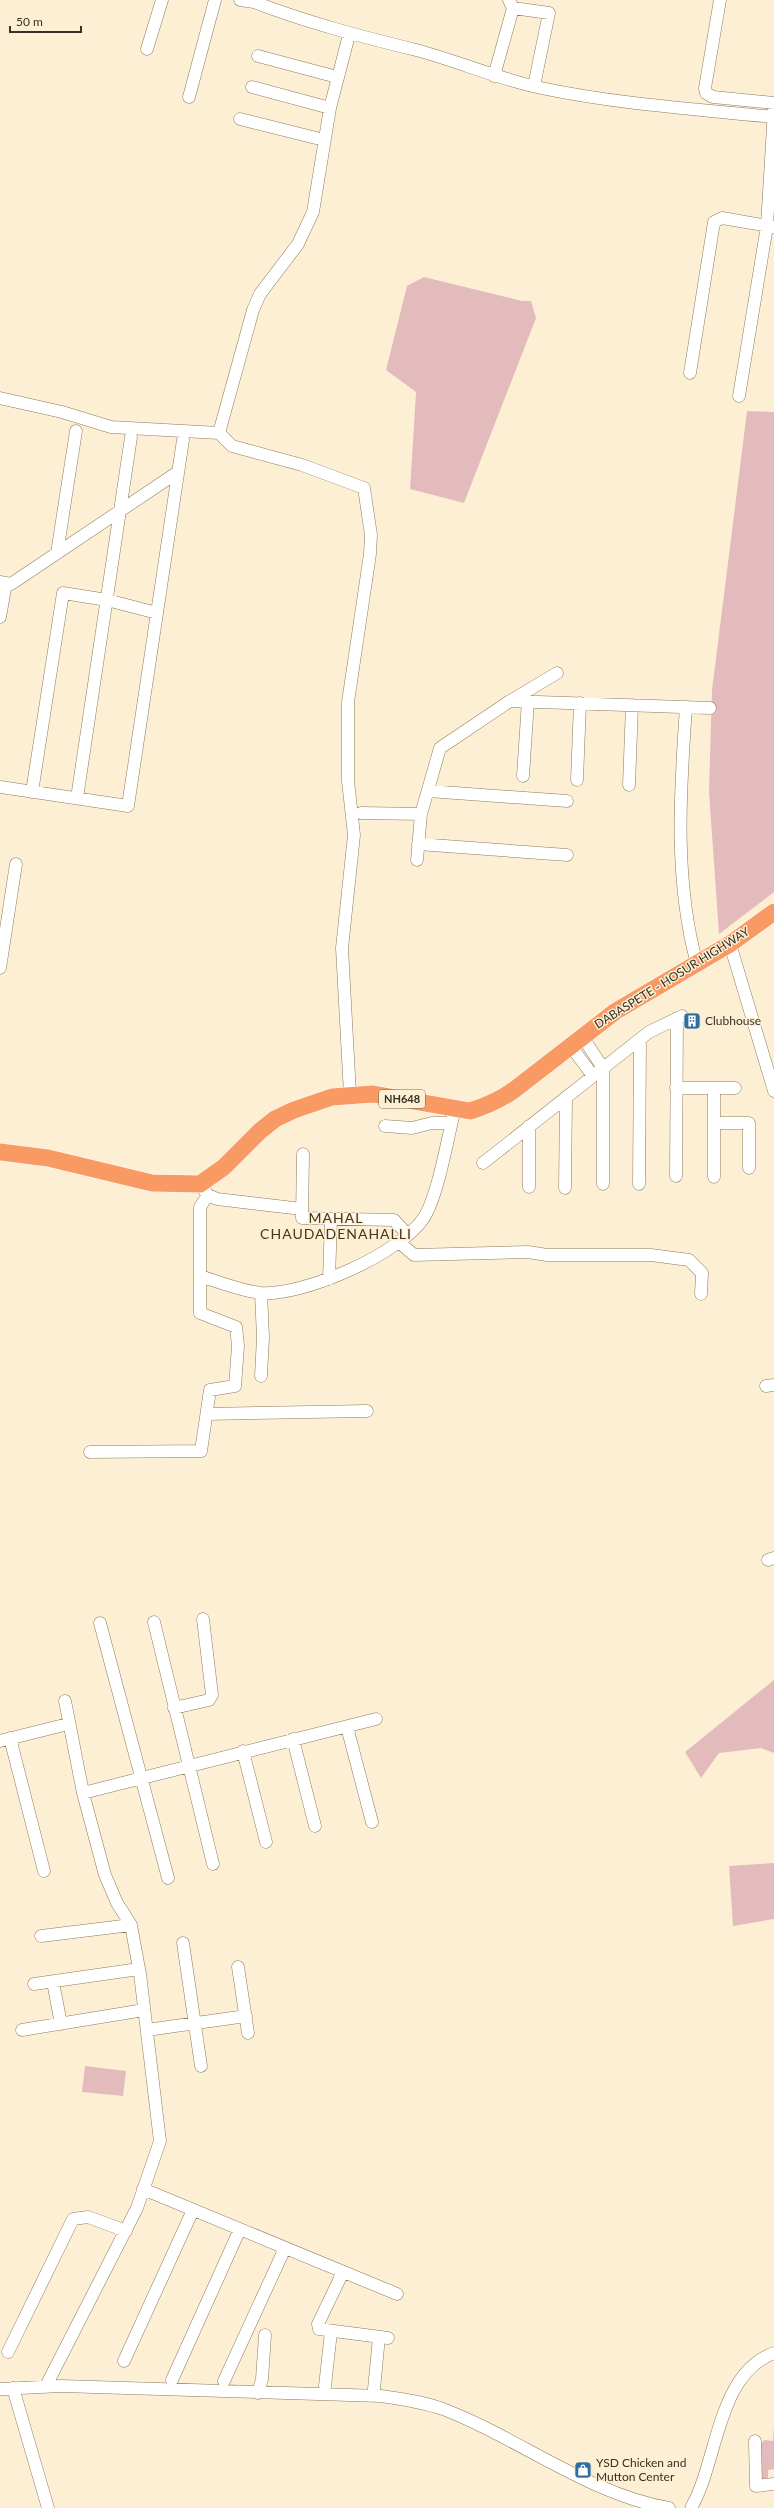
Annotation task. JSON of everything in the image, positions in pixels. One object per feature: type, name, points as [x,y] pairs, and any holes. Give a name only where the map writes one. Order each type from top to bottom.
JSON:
[{"type":"highway","name":"DABASPETE - HOSUR HIGHWAY","points":[[204,1189],[212,1177],[275,1119],[326,1099],[350,1094],[373,1094],[453,1115],[497,1102],[576,1040],[616,1011],[730,944],[774,912]]},
{"type":"highway","points":[[0,1152],[48,1158],[152,1183],[204,1189]]},
{"type":"street","points":[[148,49],[162,0]]},
{"type":"street","points":[[190,97],[215,0]]},
{"type":"street","points":[[240,0],[254,1],[300,20],[349,35],[418,51],[494,76],[534,86],[609,100],[773,113],[771,226],[739,396]]},
{"type":"street","points":[[720,0],[705,88],[706,93],[713,97],[774,103]]},
{"type":"street","points":[[494,76],[511,4],[549,13],[534,86]]},
{"type":"street","points":[[219,433],[253,310],[260,294],[298,244],[313,212],[330,108],[349,35]]},
{"type":"street","points":[[258,56],[337,77]]},
{"type":"street","points":[[252,87],[330,108]]},
{"type":"street","points":[[240,119],[324,140]]},
{"type":"street","points":[[690,373],[714,222],[722,218],[771,226]]},
{"type":"street","points":[[0,398],[62,412],[111,427],[219,433],[232,446],[302,465],[364,488],[368,503],[370,554],[348,702],[348,781],[354,835],[342,948],[350,1094]]},
{"type":"street","points":[[57,553],[76,431]]},
{"type":"street","points":[[77,798],[131,437]]},
{"type":"street","points":[[0,787],[128,806],[183,440]]},
{"type":"street","points":[[0,617],[3,583],[11,584],[178,472]]},
{"type":"street","points":[[32,792],[63,593],[107,600],[157,613]]},
{"type":"street","points":[[417,860],[421,814],[440,748],[510,701],[557,673]]},
{"type":"street","points":[[510,701],[710,708]]},
{"type":"street","points":[[523,776],[528,701]]},
{"type":"street","points":[[577,780],[580,703]]},
{"type":"street","points":[[629,785],[632,705]]},
{"type":"street","points":[[686,707],[682,766],[681,834],[687,927],[697,964]]},
{"type":"street","points":[[428,791],[567,801]]},
{"type":"street","points":[[361,813],[421,814]]},
{"type":"street","points":[[418,844],[567,855]]},
{"type":"street","points":[[0,968],[16,864]]},
{"type":"street","points":[[730,944],[774,1091]]},
{"type":"street","points":[[483,1163],[640,1039],[679,1017],[676,1088],[676,1176]]},
{"type":"street","points":[[639,1184],[640,1039]]},
{"type":"street","points":[[576,1040],[603,1068],[603,1184]]},
{"type":"street","points":[[576,1040],[593,1076]]},
{"type":"street","points":[[676,1088],[735,1088]]},
{"type":"street","points":[[714,1088],[714,1177]]},
{"type":"street","points":[[565,1188],[566,1097]]},
{"type":"street","points":[[385,1126],[412,1128],[432,1123],[453,1115]]},
{"type":"street","points":[[200,1276],[261,1293],[284,1291],[329,1279],[403,1238],[423,1220],[432,1201],[453,1115]]},
{"type":"street","points":[[714,1123],[750,1123],[749,1168]]},
{"type":"street","points":[[529,1126],[529,1187]]},
{"type":"street","points":[[303,1154],[302,1218],[394,1220],[414,1255],[528,1252],[547,1255],[651,1255],[689,1260],[702,1273],[701,1294]]},
{"type":"street","points":[[90,1452],[201,1452],[210,1390],[235,1386],[238,1346],[236,1326],[200,1313],[200,1207],[204,1189],[217,1199],[302,1209]]},
{"type":"street","points":[[329,1279],[331,1219]]},
{"type":"street","points":[[261,1293],[263,1337],[261,1376]]},
{"type":"street","points":[[207,1414],[367,1411]]},
{"type":"street","points":[[174,1708],[209,1700],[212,1695],[203,1619]]},
{"type":"street","points":[[154,1622],[213,1864]]},
{"type":"street","points":[[100,1623],[140,1778],[168,1878]]},
{"type":"street","points":[[46,2386],[126,2231],[160,2141],[139,1970],[131,1925],[117,1903],[105,1875],[83,1793],[68,1724],[70,1719],[65,1701]]},
{"type":"street","points":[[83,1793],[243,1751],[376,1719]]},
{"type":"street","points":[[44,1871],[5,1739],[68,1724]]},
{"type":"street","points":[[347,1727],[372,1822]]},
{"type":"street","points":[[294,1739],[315,1826]]},
{"type":"street","points":[[243,1751],[266,1842]]},
{"type":"street","points":[[42,1936],[131,1925]]},
{"type":"street","points":[[182,1943],[201,2066]]},
{"type":"street","points":[[238,1967],[248,2034]]},
{"type":"street","points":[[34,1984],[139,1970]]},
{"type":"street","points":[[53,1982],[61,2024]]},
{"type":"street","points":[[22,2030],[144,2010]]},
{"type":"street","points":[[147,2030],[246,2016]]},
{"type":"street","points":[[143,2189],[397,2294]]},
{"type":"street","points":[[124,2361],[193,2210]]},
{"type":"street","points":[[8,2352],[73,2219],[77,2216],[88,2217],[126,2231]]},
{"type":"street","points":[[172,2380],[240,2229]]},
{"type":"street","points":[[224,2381],[285,2248]]},
{"type":"street","points":[[343,2272],[318,2327],[321,2330],[331,2332],[384,2337],[374,2389]]},
{"type":"street","points":[[325,2386],[331,2332]]},
{"type":"street","points":[[258,2392],[262,2379],[265,2335]]},
{"type":"street","points":[[693,2507],[728,2401],[739,2382],[750,2368],[763,2358],[774,2353]]},
{"type":"street","points":[[0,2389],[46,2386],[381,2396],[412,2400],[442,2409],[485,2428],[564,2470],[644,2505],[669,2508]]},
{"type":"street","points":[[13,2388],[48,2508]]},
{"type":"street","points":[[755,2441],[756,2486],[774,2484]]},
{"type":"shaded area","points":[[424,277],[522,301],[531,301],[536,318],[464,503],[410,489],[416,392],[386,370],[407,286]]},
{"type":"shaded area","points":[[747,411],[774,412],[774,892],[719,934],[709,792],[712,690]]},
{"type":"shaded area","points":[[774,1680],[774,1753],[761,1748],[719,1753],[701,1778],[685,1752]]},
{"type":"shaded area","points":[[774,1863],[774,1919],[733,1926],[729,1866]]},
{"type":"shaded area","points":[[85,2066],[126,2071],[123,2096],[82,2092]]},
{"type":"shaded area","points":[[774,2425],[774,2469],[768,2470],[768,2478],[760,2479],[756,2451],[764,2440],[773,2441]]},
{"type":"place","name":"Clubhouse","points":[[692,1021]]},
{"type":"place","name":"YSD Chicken and Mutton Center","points":[[583,2470]]},
{"type":"district","name":"MAHAL CHAUDADENAHALLI","points":[[336,1226]]}]
